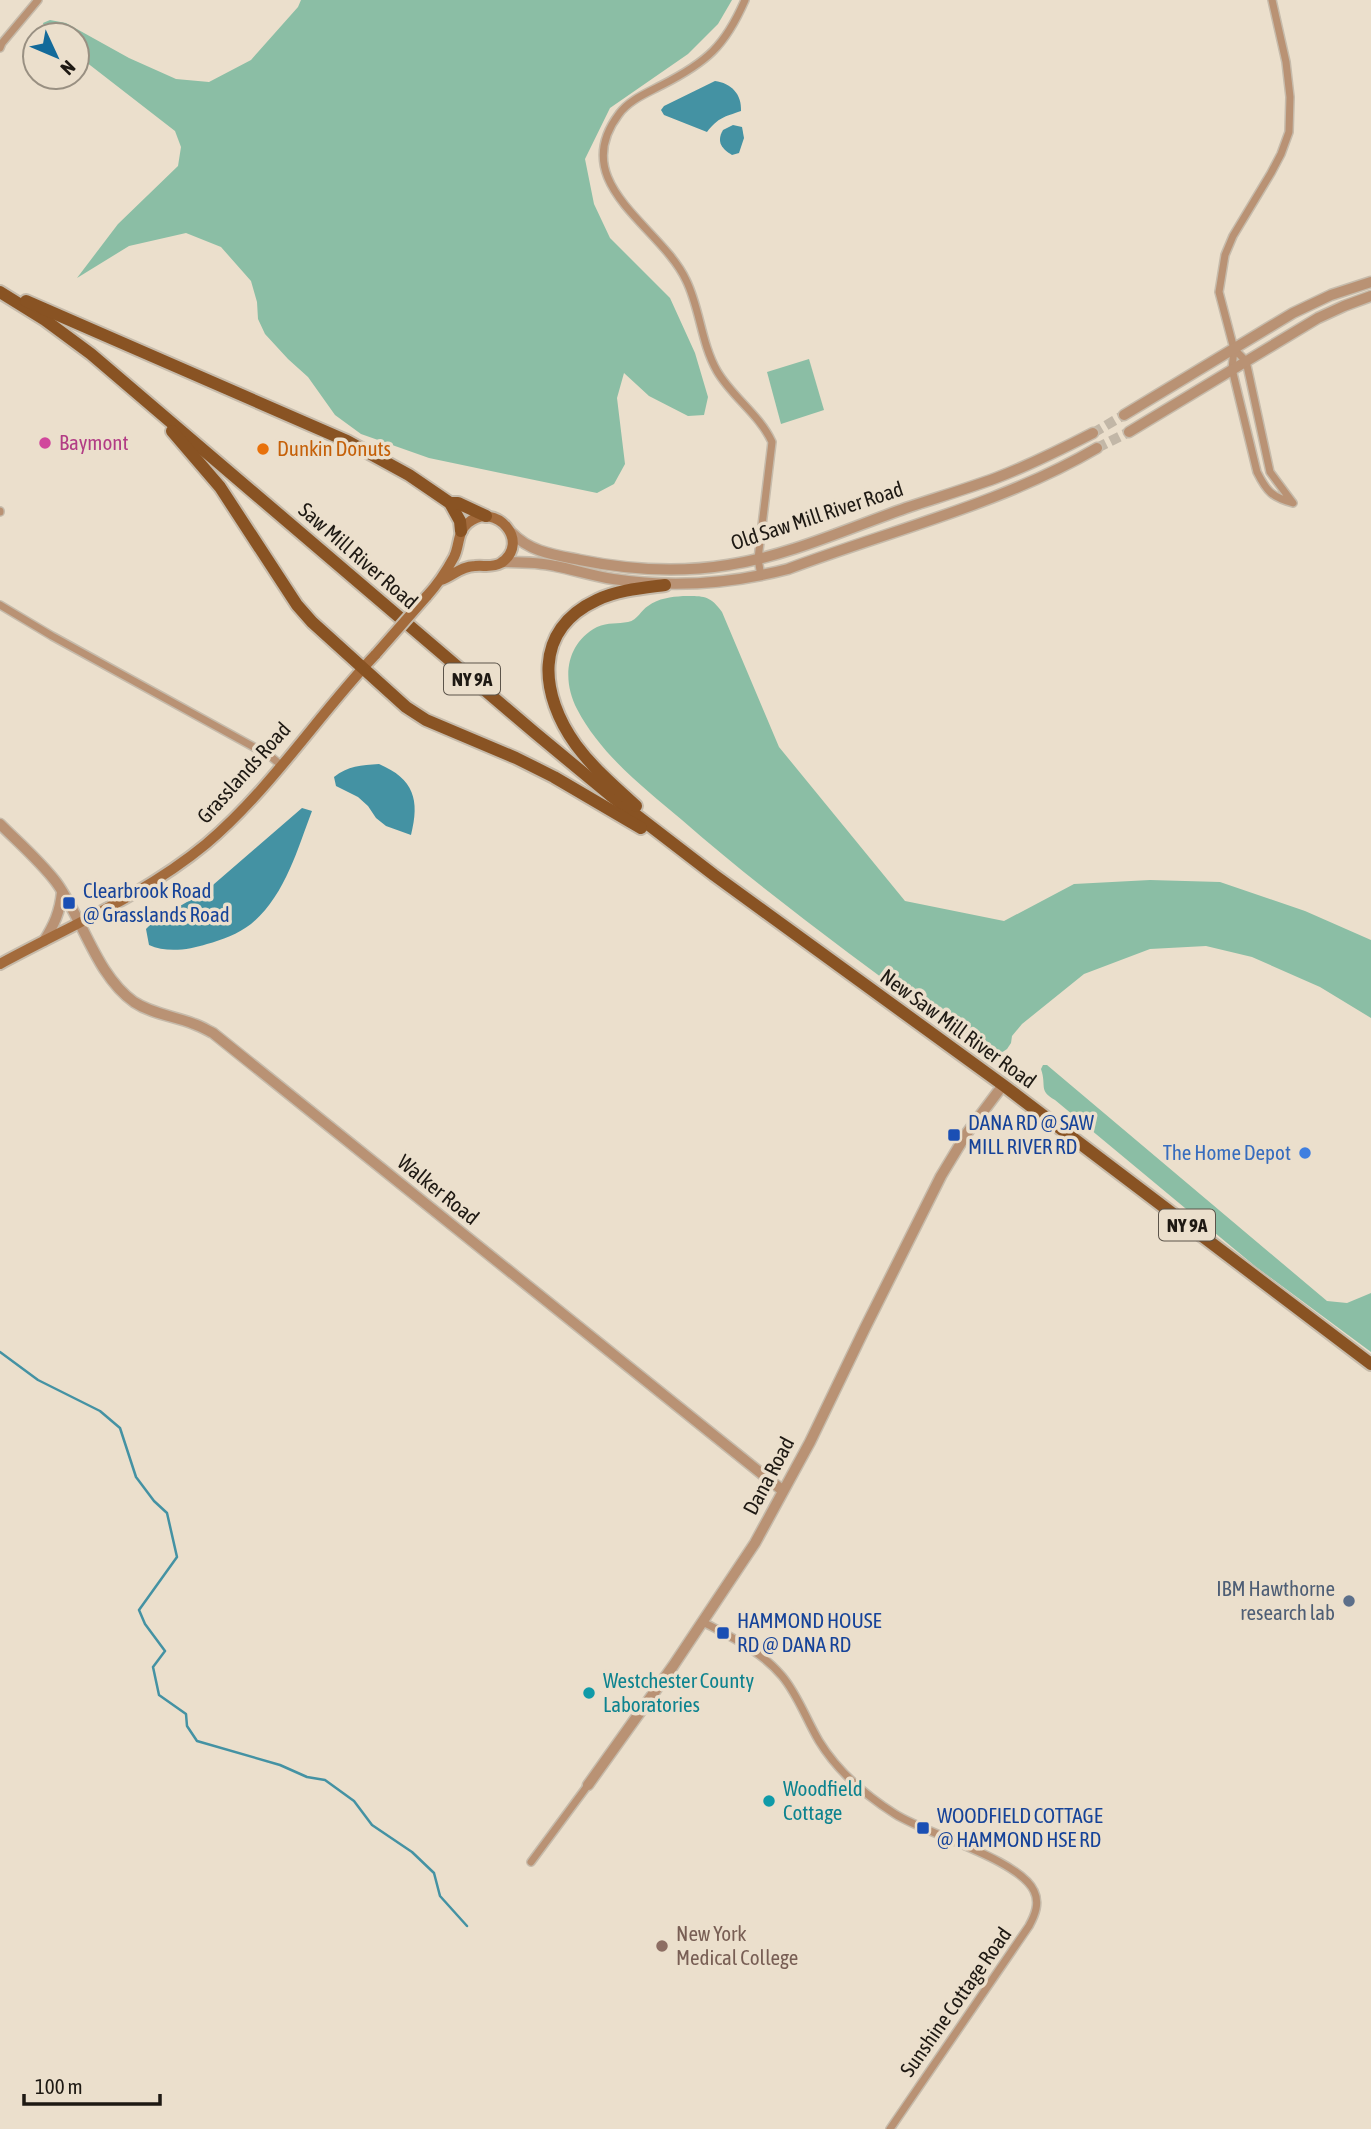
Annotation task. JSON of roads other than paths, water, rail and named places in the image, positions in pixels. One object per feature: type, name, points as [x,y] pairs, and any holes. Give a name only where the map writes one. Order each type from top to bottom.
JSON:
[{"type":"main road","points":[[0,291],[347,441],[409,475],[450,503],[460,521],[458,545],[441,580]]},
{"type":"main road","name":"Saw Mill River Road","points":[[0,291],[90,354],[525,725],[687,855]]},
{"type":"main road","points":[[90,354],[109,341],[118,340]]},
{"type":"main road","points":[[122,381],[179,439],[220,487],[297,605],[312,622],[406,707],[426,720],[554,777],[687,855]]},
{"type":"main road","points":[[450,503],[458,503],[486,516]]},
{"type":"main road","points":[[461,531],[471,520],[486,516]]},
{"type":"main road","name":"Old Saw Mill River Road","points":[[486,516],[499,519],[512,534]]},
{"type":"main road","points":[[502,562],[513,546],[512,534]]},
{"type":"main road","points":[[458,545],[468,560],[477,565]]},
{"type":"main road","name":"Old Saw Mill River Road","points":[[441,580],[465,567],[489,567],[502,562]]},
{"type":"main road","name":"Grasslands Road","points":[[0,964],[125,898],[206,844],[254,798],[363,667],[441,580]]},
{"type":"main road","points":[[665,585],[620,592],[596,600],[578,611],[563,625],[552,643],[548,682],[554,705],[564,726],[585,756],[687,855]]},
{"type":"main road","name":"New Saw Mill River Road","points":[[687,855],[1003,1085],[1371,1364]]},
{"type":"street","points":[[0,48],[38,0]]},
{"type":"street","points":[[745,0],[734,25],[708,57],[685,73],[636,98],[621,111],[609,129],[603,164],[615,192],[686,279],[717,372],[766,430],[772,442],[758,559],[761,576]]},
{"type":"street","points":[[1234,349],[1246,360],[1270,472],[1293,503],[1276,498],[1265,488],[1257,472],[1232,369],[1234,349],[1219,292],[1225,255],[1233,236],[1281,154],[1289,132],[1290,97],[1272,0]]},
{"type":"street","points":[[1124,415],[1293,313],[1331,295],[1371,282]]},
{"type":"street","points":[[1129,432],[1318,318],[1371,296]]},
{"type":"street","name":"Old Saw Mill River Road","points":[[512,534],[540,551],[627,568],[691,569],[729,565],[758,559],[998,477],[1093,433]]},
{"type":"street","name":"Old Saw Mill River Road","points":[[502,562],[553,565],[612,579],[665,585],[722,582],[761,576],[788,569],[1008,490],[1066,467],[1097,448]]},
{"type":"street","points":[[0,605],[270,755],[281,765]]},
{"type":"street","name":"Walker Road","points":[[0,824],[39,863],[62,892],[106,972],[118,988],[134,1002],[213,1033],[782,1490]]},
{"type":"street","points":[[44,942],[55,923],[62,892]]},
{"type":"street","name":"Dana Road","points":[[531,1862],[703,1622],[755,1543],[810,1442],[941,1176],[967,1133],[1003,1085]]},
{"type":"street","name":"Sunshine Cottage Road","points":[[703,1622],[743,1643],[770,1662],[794,1693],[819,1741],[833,1761],[862,1791],[899,1817],[995,1859],[1016,1873],[1034,1890],[1037,1902],[1029,1926],[890,2129]]},
{"type":"water","points":[[715,81],[734,90],[740,99],[741,111],[722,118],[707,132],[664,115],[661,110],[664,106]]},
{"type":"water","points":[[733,125],[742,127],[744,138],[739,153],[732,155],[723,148],[720,138],[723,130]]},
{"type":"water","points":[[379,764],[400,776],[412,792],[415,811],[411,835],[386,826],[358,797],[336,786],[334,777],[344,770]]},
{"type":"water","points":[[302,808],[312,811],[289,872],[273,900],[251,924],[230,936],[193,948],[170,950],[149,945],[146,929],[154,921],[206,891]]},
{"type":"waterway","points":[[0,1352],[38,1380],[100,1411],[120,1428],[136,1477],[167,1513],[177,1557],[139,1610],[145,1624],[165,1651],[153,1667],[159,1695],[186,1714],[187,1726],[197,1741],[280,1765],[307,1777],[325,1780],[354,1801],[372,1825],[412,1852],[434,1873],[440,1896],[467,1926]]},
{"type":"tunnel","points":[[1093,433],[1124,415]]},
{"type":"tunnel","points":[[1097,448],[1129,432]]},
{"type":"place","name":"Baymont","points":[[45,443]]},
{"type":"place","name":"Dunkin Donuts","points":[[263,449]]},
{"type":"place","name":"Clearbrook Road @ Grasslands Road","points":[[69,903]]},
{"type":"place","name":"DANA RD @ SAW MILL RIVER RD","points":[[954,1135]]},
{"type":"place","name":"The Home Depot","points":[[1305,1153]]},
{"type":"place","name":"IBM Hawthorne research lab","points":[[1349,1601]]},
{"type":"place","name":"HAMMOND HOUSE RD @ DANA RD","points":[[723,1633]]},
{"type":"place","name":"Westchester County Laboratories","points":[[589,1693]]},
{"type":"place","name":"Woodfield Cottage","points":[[769,1801]]},
{"type":"place","name":"WOODFIELD COTTAGE @ HAMMOND HSE RD","points":[[923,1828]]},
{"type":"place","name":"New York Medical College","points":[[662,1946]]}]
